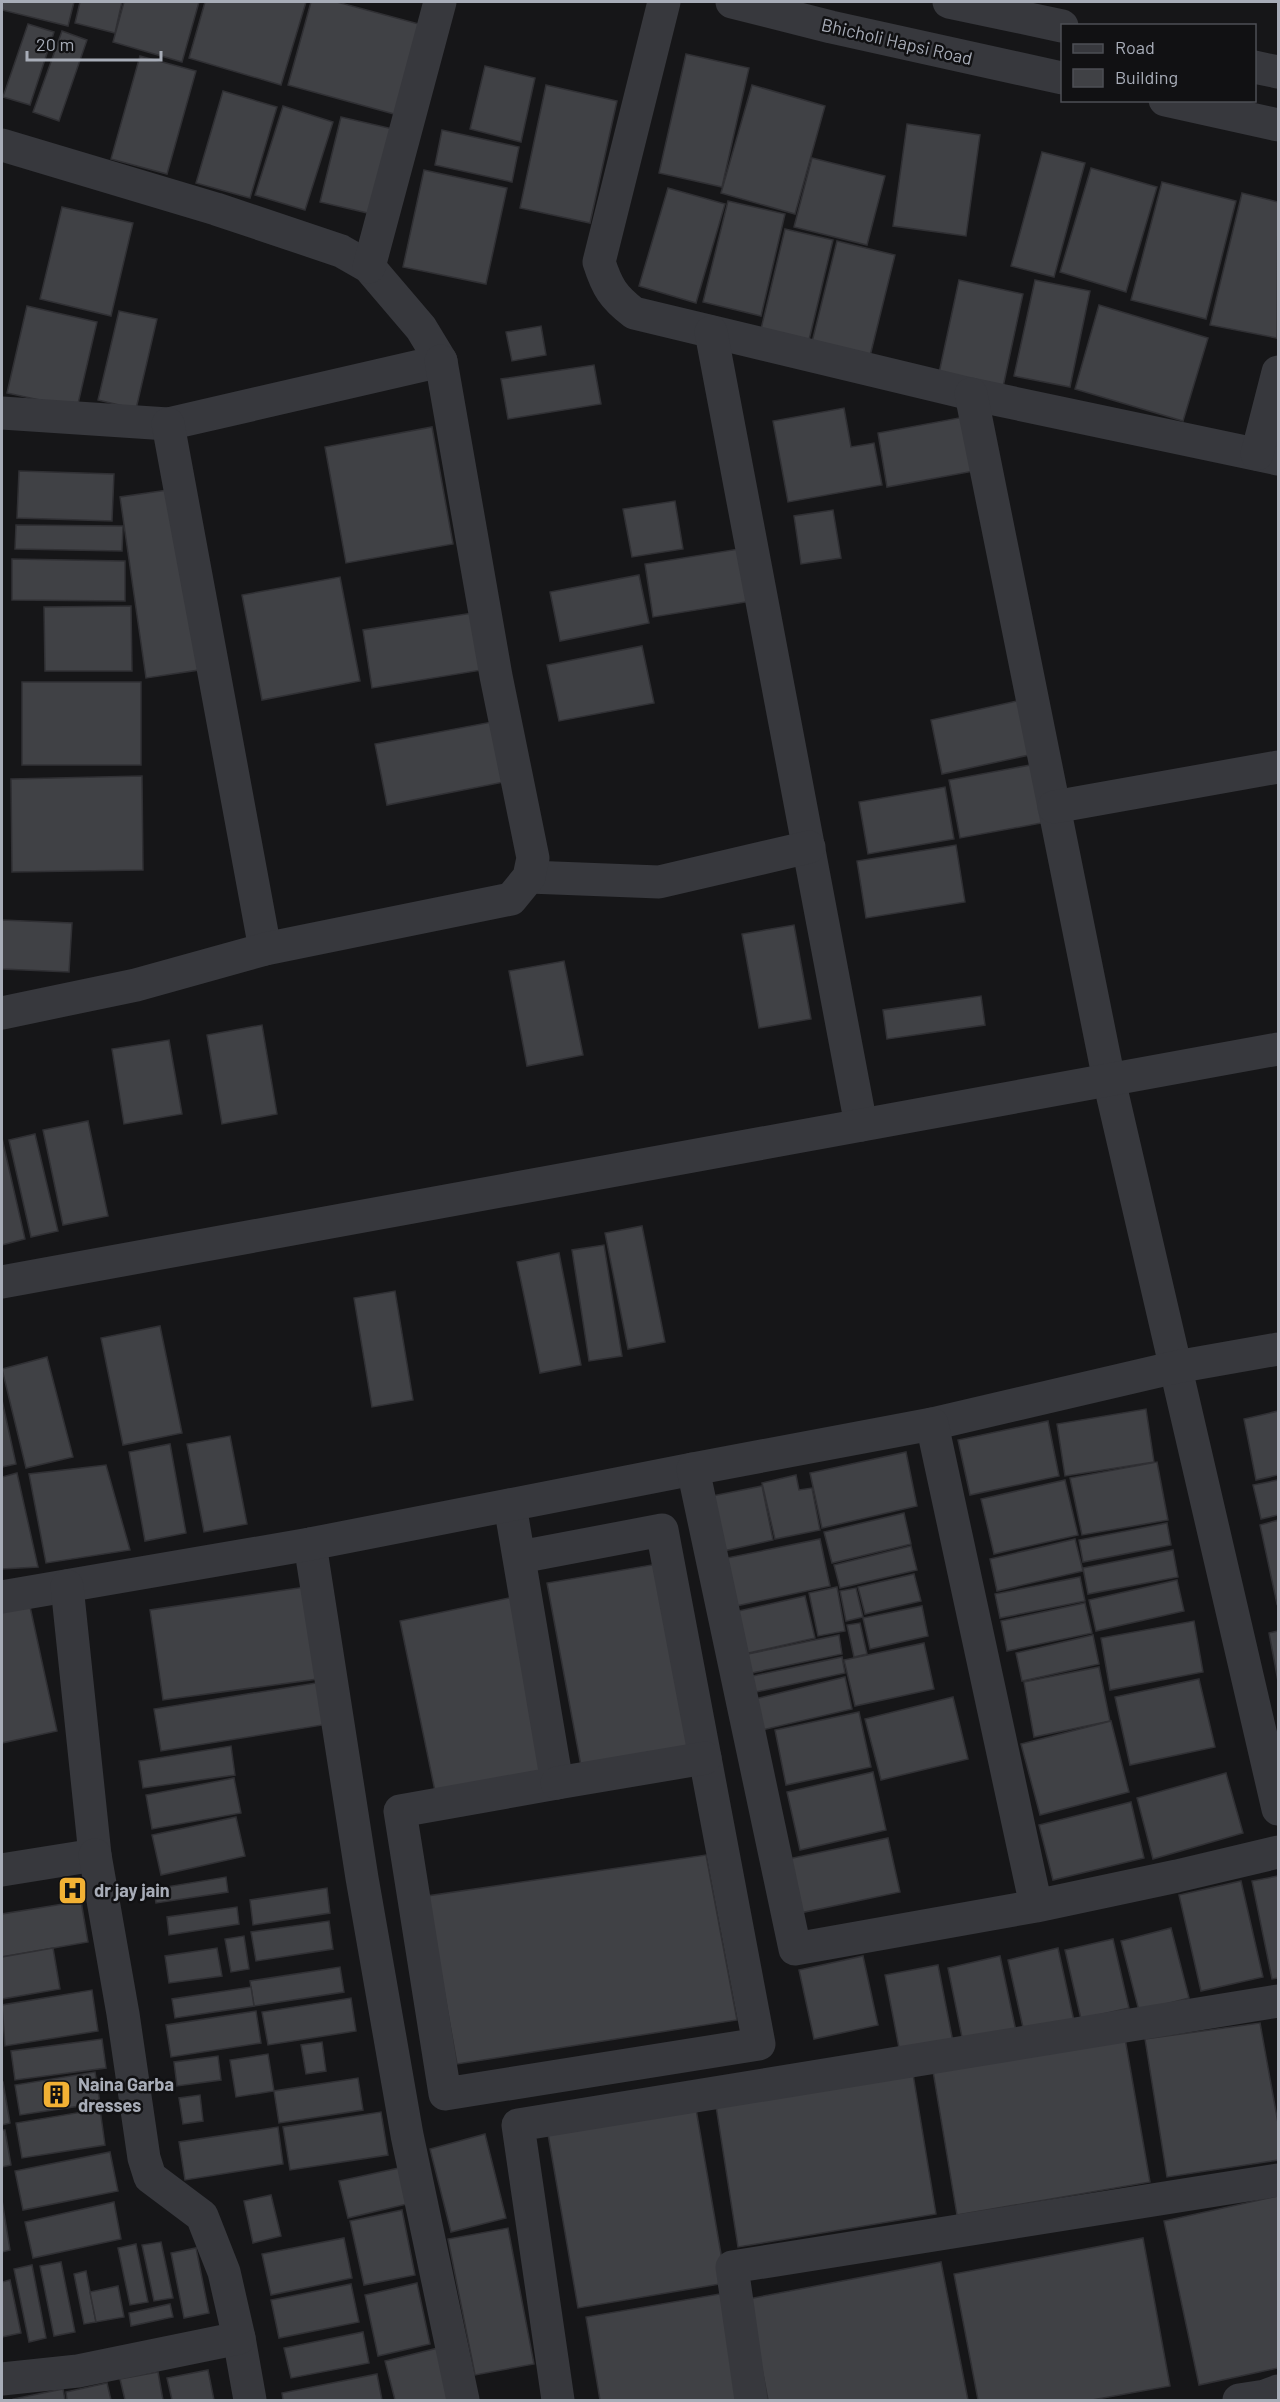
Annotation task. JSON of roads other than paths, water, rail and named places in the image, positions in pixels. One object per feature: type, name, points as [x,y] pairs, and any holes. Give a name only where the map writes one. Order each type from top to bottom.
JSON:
[{"type":"street","points":[[369,267],[440,2]]},
{"type":"street","points":[[664,2],[599,262],[607,287],[618,301],[634,313],[971,394],[1268,457],[1278,372]]},
{"type":"street","name":"Bhicholi Hapsi Road","points":[[732,2],[831,27],[1061,78]]},
{"type":"street","points":[[949,2],[1061,26]]},
{"type":"street","points":[[1256,67],[1278,72]]},
{"type":"street","points":[[1174,102],[1278,125]]},
{"type":"street","points":[[2,145],[216,209],[340,250],[369,267],[421,328],[441,361],[496,676],[533,858],[529,877],[511,899],[265,949],[136,985],[2,1013]]},
{"type":"street","points":[[711,332],[861,1125]]},
{"type":"street","points":[[2,413],[168,424],[441,361]]},
{"type":"street","points":[[971,394],[1109,1080],[1278,1809]]},
{"type":"street","points":[[168,424],[265,949]]},
{"type":"street","points":[[1054,807],[1278,767]]},
{"type":"street","points":[[529,877],[659,882],[809,847]]},
{"type":"street","points":[[2,1281],[1278,1049]]},
{"type":"street","points":[[2,1597],[309,1544],[932,1424],[1176,1368],[1278,1349]]},
{"type":"street","points":[[932,1424],[1036,1906]]},
{"type":"street","points":[[693,1469],[795,1949],[1036,1906],[1278,1852]]},
{"type":"street","points":[[510,1504],[557,1783]]},
{"type":"street","points":[[520,1557],[662,1530],[759,2044],[445,2094],[400,1811],[705,1758]]},
{"type":"street","points":[[309,1544],[362,1878],[405,2123],[463,2400]]},
{"type":"street","points":[[67,1586],[95,1855],[123,2014],[144,2158],[150,2177],[202,2216],[224,2272],[250,2400]]},
{"type":"street","points":[[2,1870],[95,1855]]},
{"type":"street","points":[[558,2400],[518,2125],[1278,2001]]},
{"type":"street","points":[[751,2400],[732,2267],[1278,2180]]},
{"type":"street","points":[[2,2379],[78,2371],[239,2338]]},
{"type":"street","points":[[1239,2400],[1265,2396],[1278,2391]]},
{"type":"place","name":"dr jay jain","points":[[73,1890]]},
{"type":"place","name":"Naina Garba dresses","points":[[57,2094]]}]
